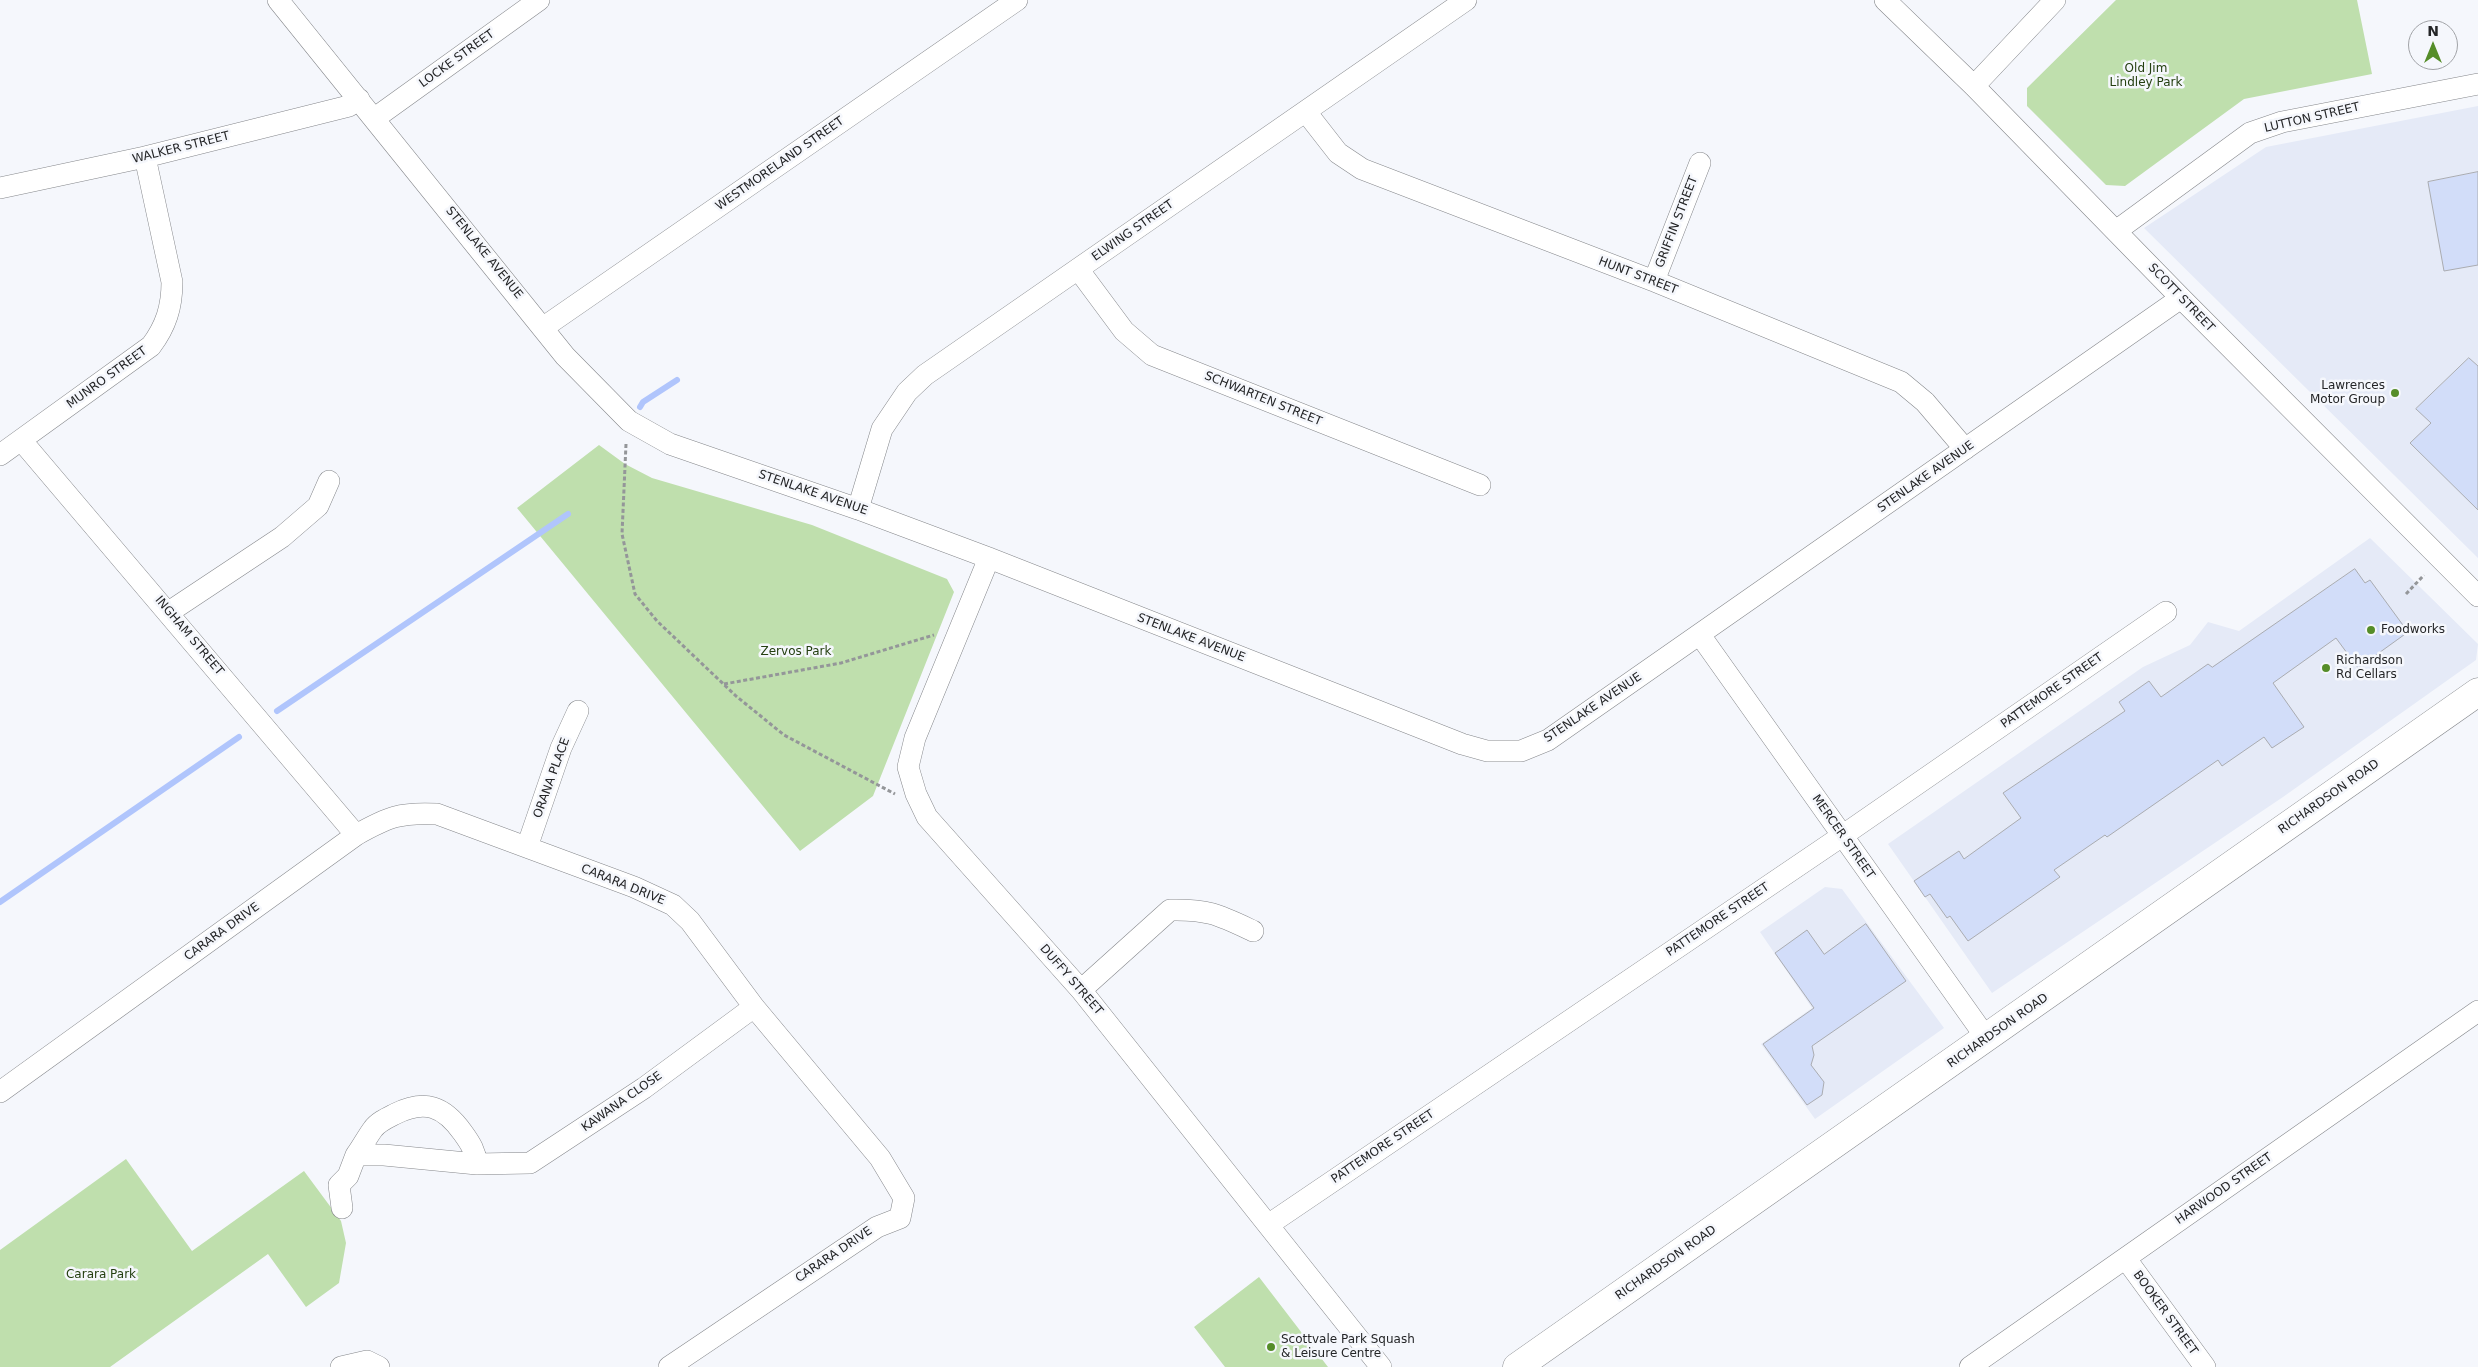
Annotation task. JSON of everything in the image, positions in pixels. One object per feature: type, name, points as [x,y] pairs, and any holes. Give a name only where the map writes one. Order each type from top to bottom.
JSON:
[{"type":"main road","name":"RICHARDSON ROAD","points":[[1517,1367],[1987,1039],[2478,692]]},
{"type":"street","name":"STENLAKE AVENUE","points":[[278,0],[544,327],[565,356],[628,421],[670,444],[858,509],[989,558],[1462,744],[1487,751],[1521,751],[1548,740],[1966,450],[2181,298]]},
{"type":"street","name":"LOCKE STREET","points":[[375,118],[539,0]]},
{"type":"street","name":"WESTMORELAND STREET","points":[[544,327],[1016,0]]},
{"type":"street","name":"ELWING STREET","points":[[858,509],[882,429],[892,411],[907,392],[925,375],[1466,0]]},
{"type":"street","name":"SCOTT STREET","points":[[1885,0],[1974,86],[2181,298],[2478,596]]},
{"type":"street","points":[[1974,86],[2055,0]]},
{"type":"street","name":"LUTTON STREET","points":[[2116,232],[2250,133],[2282,122],[2478,84]]},
{"type":"street","name":"WALKER STREET","points":[[0,188],[145,157],[349,106],[359,98]]},
{"type":"street","name":"HUNT STREET","points":[[1306,112],[1338,152],[1362,169],[1654,281],[1901,382],[1925,402],[1966,450]]},
{"type":"street","name":"MUNRO STREET","points":[[0,454],[151,346],[165,324],[172,297],[172,282],[145,157]]},
{"type":"street","name":"GRIFFIN STREET","points":[[1654,281],[1700,163]]},
{"type":"street","name":"SCHWARTEN STREET","points":[[1078,269],[1124,331],[1152,355],[1480,485]]},
{"type":"street","name":"INGHAM STREET","points":[[21,440],[169,612],[356,835]]},
{"type":"street","points":[[169,612],[282,537],[318,506],[329,481]]},
{"type":"street","name":"DUFFY STREET","points":[[989,558],[915,738],[908,767],[916,794],[927,817],[1081,990],[1381,1367]]},
{"type":"street","name":"PATTEMORE STREET","points":[[1268,1224],[1842,836],[2166,612]]},
{"type":"street","name":"MERCER STREET","points":[[1700,635],[1987,1039]]},
{"type":"street","name":"ORANA PLACE","points":[[527,847],[561,748],[578,711]]},
{"type":"street","name":"CARARA DRIVE","points":[[0,1092],[356,835],[384,819],[409,812],[437,814],[634,887],[673,905],[690,921],[754,1006],[880,1158],[904,1198],[900,1218],[876,1227],[669,1367]]},
{"type":"street","points":[[1081,990],[1170,910],[1199,910],[1222,916],[1253,931]]},
{"type":"street","name":"KAWANA CLOSE","points":[[356,1155],[384,1155],[477,1164],[530,1163],[644,1088],[754,1006]]},
{"type":"street","name":"HARWOOD STREET","points":[[1970,1367],[2478,1011]]},
{"type":"street","points":[[342,1208],[339,1184],[348,1176],[356,1155],[373,1129],[385,1119],[403,1110],[427,1106],[447,1113],[474,1149],[477,1164]]},
{"type":"street","name":"BOOKER STREET","points":[[2126,1259],[2205,1367]]},
{"type":"street","points":[[341,1367],[367,1361],[378,1367]]},
{"type":"path","points":[[628,421],[622,534],[634,594],[657,621],[723,684],[784,735],[892,794],[916,794]]},
{"type":"path","points":[[2406,594],[2424,575]]},
{"type":"path","points":[[723,684],[840,663],[959,630]]},
{"type":"shaded area","name":"Lawrences Motor Group","points":[[2478,106],[2478,558],[2144,228],[2266,147]]},
{"type":"shaded area","points":[[2370,538],[2478,644],[2476,660],[2283,797],[1992,993],[1888,844],[2143,667],[2190,645],[2208,622],[2239,631]]},
{"type":"shaded area","points":[[1825,887],[1842,889],[1944,1028],[1815,1119],[1761,1044],[1812,1008],[1760,932]]},
{"type":"green space","name":"Old Jim Lindley Park","points":[[2116,0],[2357,0],[2372,74],[2244,99],[2125,186],[2106,185],[2027,106],[2027,88]]},
{"type":"green space","name":"Zervos Park","points":[[599,445],[625,464],[652,478],[812,525],[947,579],[954,592],[873,796],[800,851],[517,508]]},
{"type":"green space","name":"Carara Park","points":[[126,1159],[192,1251],[304,1171],[341,1221],[346,1243],[339,1283],[306,1307],[268,1254],[110,1367],[0,1367],[0,1250]]},
{"type":"green space","points":[[1259,1277],[1328,1367],[1225,1367],[1194,1327]]},
{"type":"building","points":[[2478,172],[2478,265],[2444,271],[2428,182]]},
{"type":"building","points":[[2469,358],[2478,366],[2478,510],[2410,443],[2431,423],[2416,409]]},
{"type":"building","points":[[2355,569],[2365,583],[2370,580],[2408,632],[2358,668],[2336,638],[2273,683],[2304,727],[2272,748],[2264,737],[2222,766],[2218,760],[2107,837],[2105,835],[2054,870],[2060,877],[1968,941],[1950,916],[1947,918],[1930,894],[1925,897],[1914,881],[1959,851],[1964,859],[2021,818],[2003,793],[2125,711],[2119,702],[2149,681],[2161,697],[2208,664],[2212,667]]},
{"type":"building","points":[[1866,924],[1906,981],[1812,1046],[1814,1055],[1811,1065],[1824,1082],[1822,1095],[1807,1105],[1763,1044],[1814,1008],[1775,953],[1807,930],[1824,954]]},
{"type":"waterway","points":[[640,407],[643,402],[677,380]]},
{"type":"waterway","points":[[277,711],[568,514]]},
{"type":"waterway","points":[[0,902],[239,737]]},
{"type":"place","name":"Lawrences Motor Group","points":[[2395,393]]},
{"type":"place","name":"Foodworks","points":[[2371,630]]},
{"type":"place","name":"Richardson Rd Cellars","points":[[2326,668]]},
{"type":"place","name":"Scottvale Park Squash & Leisure Centre","points":[[1271,1347]]}]
